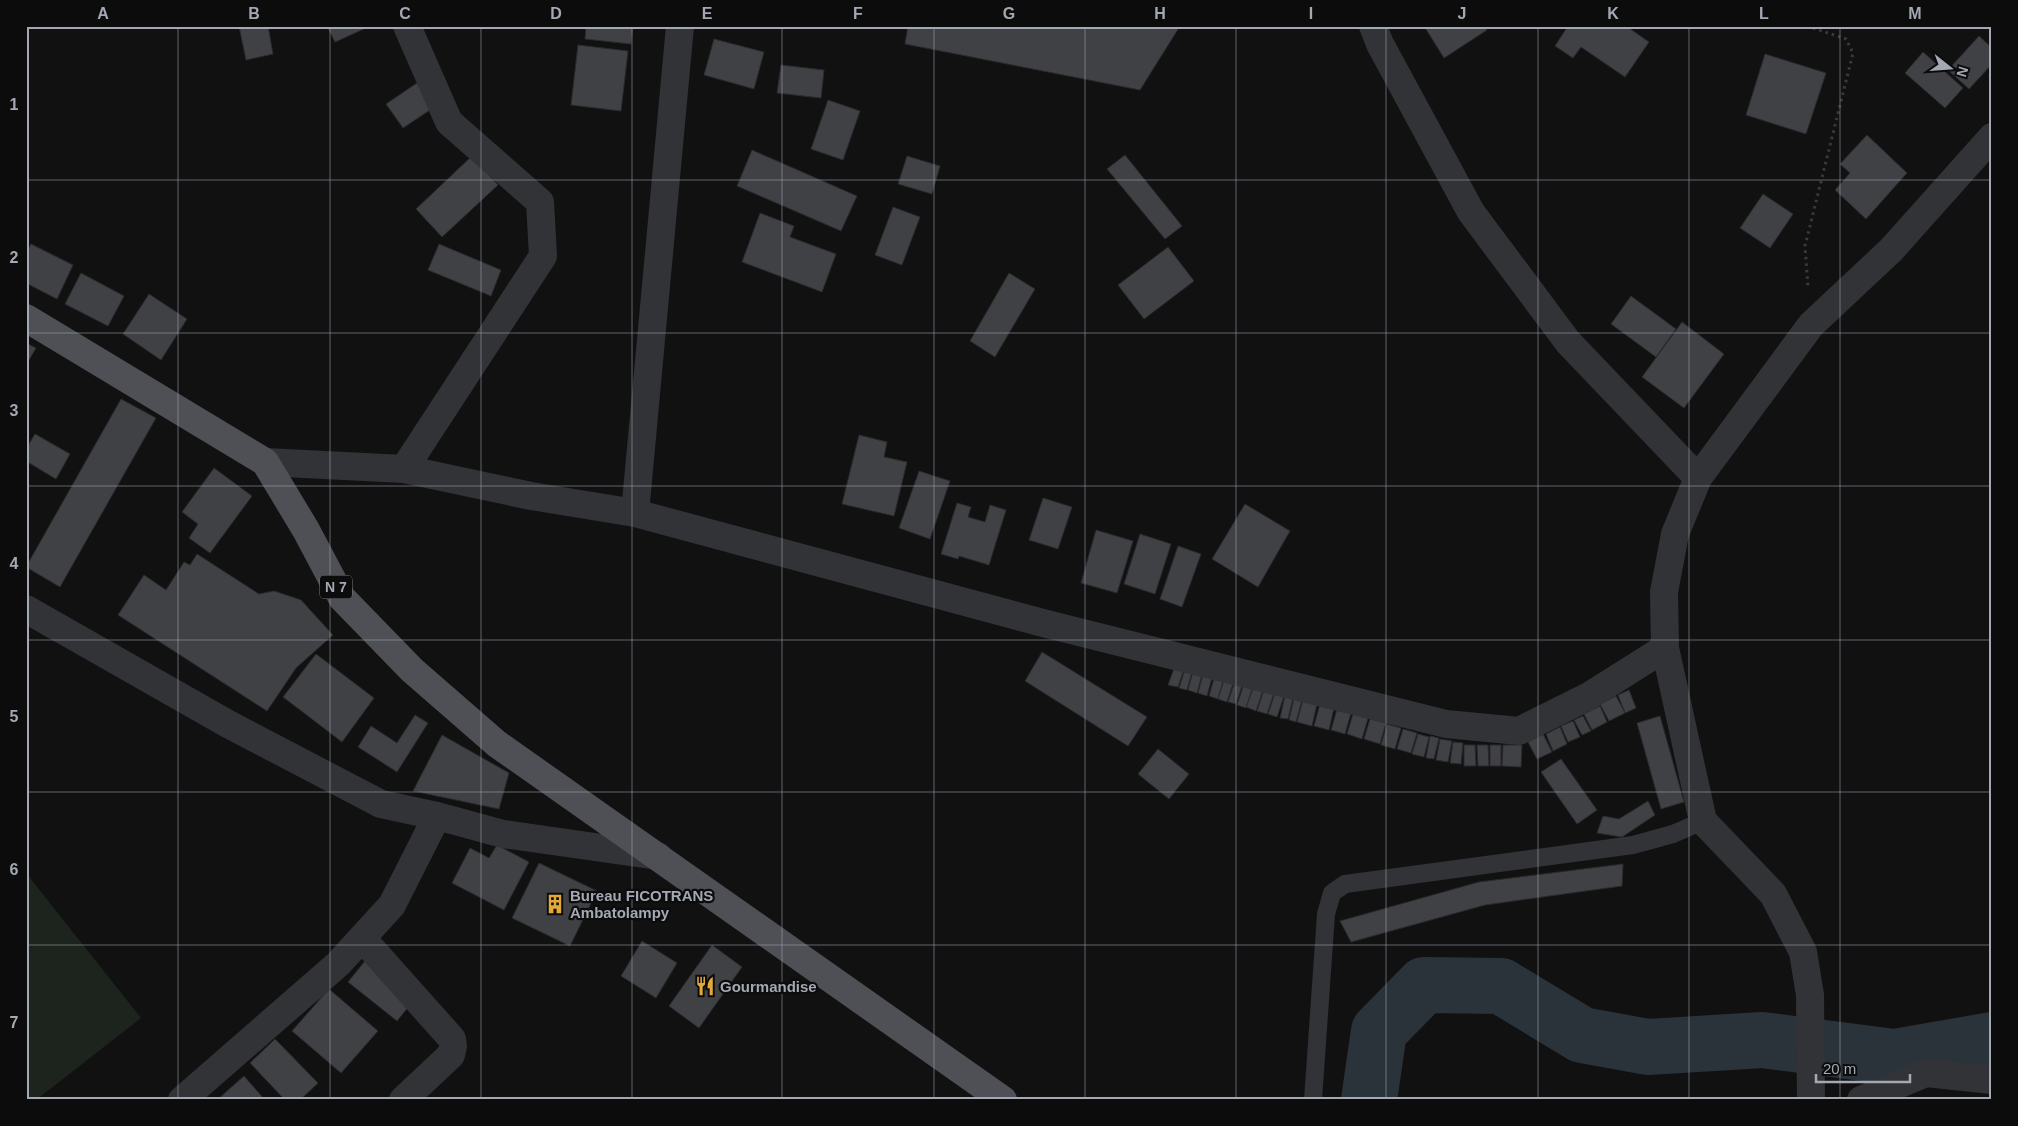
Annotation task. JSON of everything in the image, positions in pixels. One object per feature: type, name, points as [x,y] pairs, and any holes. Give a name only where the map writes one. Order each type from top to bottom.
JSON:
[{"type":"main road","name":"N 7","points":[[26,318],[266,462],[306,530],[342,598],[412,670],[497,744],[1003,1100]]},
{"type":"street","points":[[404,468],[543,256],[540,202],[449,122],[407,26]]},
{"type":"street","points":[[635,513],[680,26]]},
{"type":"street","points":[[1373,26],[1380,44],[1471,212],[1568,342],[1698,478]]},
{"type":"street","points":[[1811,1090],[1810,995],[1803,952],[1773,894],[1703,821],[1665,648],[1664,592],[1673,544],[1675,534],[1698,478],[1811,325],[1891,250],[1992,137]]},
{"type":"street","points":[[266,462],[404,468],[531,496],[635,513],[1043,624],[1446,724],[1519,731],[1589,696],[1665,648]]},
{"type":"street","points":[[26,609],[228,724],[381,804],[437,816],[503,834],[658,856]]},
{"type":"street","points":[[182,1100],[338,964],[392,905],[437,816]]},
{"type":"street","points":[[362,938],[452,1039],[451,1055],[403,1100]]},
{"type":"street","points":[[1861,1100],[1926,1073],[1992,1080]]},
{"type":"lane","points":[[1313,1100],[1326,914],[1332,893],[1345,884],[1633,845],[1673,834],[1703,821]]},
{"type":"path","points":[[1807,26],[1846,39],[1853,52],[1805,246],[1811,325]]},
{"type":"shaded area","points":[[26,873],[141,1018],[36,1100],[26,1100]]},
{"type":"building","points":[[239,26],[268,26],[273,54],[246,60]]},
{"type":"building","points":[[327,26],[365,26],[366,28],[335,42]]},
{"type":"building","points":[[586,26],[633,26],[631,44],[585,39]]},
{"type":"building","points":[[908,26],[1180,26],[1140,90],[905,44]]},
{"type":"building","points":[[1424,26],[1484,26],[1487,30],[1444,58]]},
{"type":"building","points":[[1568,26],[1626,26],[1649,42],[1625,77],[1581,47],[1573,58],[1555,46]]},
{"type":"building","points":[[1979,36],[1992,48],[1992,64],[1969,89],[1948,70]]},
{"type":"building","points":[[714,39],[764,52],[754,89],[704,75]]},
{"type":"building","points":[[578,45],[628,51],[621,111],[571,105]]},
{"type":"building","points":[[1923,52],[1963,88],[1945,108],[1905,73]]},
{"type":"building","points":[[1765,54],[1826,73],[1806,134],[1746,115]]},
{"type":"building","points":[[781,65],[824,70],[821,98],[777,93]]},
{"type":"building","points":[[417,83],[433,108],[403,128],[386,104]]},
{"type":"building","points":[[828,100],[860,111],[843,160],[811,149]]},
{"type":"building","points":[[1867,135],[1907,173],[1866,219],[1835,190],[1850,173],[1840,164]]},
{"type":"building","points":[[752,150],[857,196],[841,231],[737,186]]},
{"type":"building","points":[[1125,155],[1182,226],[1165,239],[1107,169]]},
{"type":"building","points":[[472,156],[498,185],[442,237],[416,209]]},
{"type":"building","points":[[907,156],[940,166],[932,194],[898,184]]},
{"type":"building","points":[[1763,194],[1793,214],[1770,248],[1740,228]]},
{"type":"building","points":[[893,207],[920,217],[902,265],[875,255]]},
{"type":"building","points":[[760,213],[794,226],[790,237],[836,254],[822,292],[742,262]]},
{"type":"building","points":[[31,244],[73,265],[57,299],[26,283],[26,253]]},
{"type":"building","points":[[439,244],[501,270],[491,296],[428,270]]},
{"type":"building","points":[[1168,247],[1194,281],[1144,319],[1118,285]]},
{"type":"building","points":[[81,273],[124,296],[108,326],[65,304]]},
{"type":"building","points":[[1009,273],[1035,289],[995,357],[970,341]]},
{"type":"building","points":[[149,294],[187,319],[161,360],[123,334]]},
{"type":"building","points":[[1631,296],[1676,329],[1656,357],[1611,324]]},
{"type":"building","points":[[1682,322],[1724,354],[1684,408],[1642,377]]},
{"type":"building","points":[[26,343],[36,348],[26,365]]},
{"type":"building","points":[[121,399],[156,418],[60,587],[26,567]]},
{"type":"building","points":[[35,434],[70,454],[56,479],[26,461],[26,449]]},
{"type":"building","points":[[859,435],[887,442],[884,457],[907,462],[894,516],[842,504]]},
{"type":"building","points":[[214,468],[252,496],[210,553],[189,538],[198,524],[182,512]]},
{"type":"building","points":[[919,471],[950,481],[930,539],[899,528]]},
{"type":"building","points":[[1043,498],[1072,507],[1058,549],[1029,540]]},
{"type":"building","points":[[957,503],[971,507],[968,517],[985,522],[990,505],[1006,510],[989,565],[959,556],[958,559],[941,554]]},
{"type":"building","points":[[1245,504],[1290,531],[1258,587],[1212,559]]},
{"type":"building","points":[[1096,530],[1133,541],[1117,593],[1081,583]]},
{"type":"building","points":[[1140,534],[1171,544],[1155,594],[1124,584]]},
{"type":"building","points":[[1178,546],[1201,554],[1182,607],[1160,599]]},
{"type":"building","points":[[197,554],[259,594],[274,591],[301,600],[333,635],[296,668],[267,711],[118,615],[144,575],[166,590],[184,562],[190,565]]},
{"type":"building","points":[[1042,652],[1147,717],[1128,746],[1025,681]]},
{"type":"building","points":[[316,654],[374,698],[342,742],[283,697]]},
{"type":"building","points":[[1176,663],[1185,666],[1178,687],[1168,685]]},
{"type":"building","points":[[1186,666],[1193,668],[1187,690],[1179,688]]},
{"type":"building","points":[[1194,668],[1203,671],[1197,693],[1188,690]]},
{"type":"building","points":[[1204,671],[1213,674],[1207,696],[1198,693]]},
{"type":"building","points":[[1215,675],[1224,677],[1218,699],[1209,696]]},
{"type":"building","points":[[1225,677],[1234,680],[1227,702],[1218,699]]},
{"type":"building","points":[[1235,681],[1243,683],[1236,704],[1228,702]]},
{"type":"building","points":[[1244,684],[1253,686],[1246,708],[1237,705]]},
{"type":"building","points":[[1254,686],[1263,690],[1256,711],[1246,707]]},
{"type":"building","points":[[1264,690],[1274,693],[1267,714],[1257,711]]},
{"type":"building","points":[[1629,690],[1636,708],[1625,713],[1618,695]]},
{"type":"building","points":[[1275,693],[1284,696],[1277,717],[1268,714]]},
{"type":"building","points":[[1285,696],[1293,698],[1288,719],[1280,718]]},
{"type":"building","points":[[1616,696],[1625,713],[1609,721],[1600,704]]},
{"type":"building","points":[[1294,698],[1302,700],[1296,722],[1289,720]]},
{"type":"building","points":[[1303,700],[1317,704],[1312,726],[1297,722]]},
{"type":"building","points":[[1320,704],[1334,708],[1329,730],[1314,726]]},
{"type":"building","points":[[1600,706],[1607,722],[1592,730],[1584,714]]},
{"type":"building","points":[[1337,709],[1351,713],[1345,734],[1331,730]]},
{"type":"building","points":[[1353,714],[1368,718],[1362,739],[1347,734]]},
{"type":"building","points":[[415,715],[428,723],[397,772],[358,747],[371,726],[397,743]]},
{"type":"building","points":[[1583,716],[1591,731],[1582,735],[1574,720]]},
{"type":"building","points":[[1660,716],[1684,802],[1661,809],[1637,723]]},
{"type":"building","points":[[1370,719],[1386,723],[1380,744],[1364,739]]},
{"type":"building","points":[[1573,721],[1580,737],[1568,742],[1561,726]]},
{"type":"building","points":[[1387,724],[1401,728],[1395,749],[1381,745]]},
{"type":"building","points":[[1560,727],[1567,744],[1553,751],[1546,734]]},
{"type":"building","points":[[1403,729],[1417,733],[1411,753],[1397,749]]},
{"type":"building","points":[[1418,734],[1429,737],[1424,757],[1412,754]]},
{"type":"building","points":[[1543,734],[1552,752],[1537,759],[1528,742]]},
{"type":"building","points":[[442,735],[509,773],[499,809],[413,791]]},
{"type":"building","points":[[1430,736],[1439,738],[1434,759],[1426,758]]},
{"type":"building","points":[[1440,739],[1452,741],[1448,762],[1436,760]]},
{"type":"building","points":[[1453,742],[1463,743],[1461,764],[1450,763]]},
{"type":"building","points":[[1464,745],[1475,745],[1476,766],[1464,766]]},
{"type":"building","points":[[1477,745],[1488,745],[1489,766],[1478,766]]},
{"type":"building","points":[[1490,745],[1501,745],[1501,766],[1490,766]]},
{"type":"building","points":[[1503,745],[1522,745],[1521,767],[1502,766]]},
{"type":"building","points":[[1158,749],[1189,774],[1169,799],[1138,774]]},
{"type":"building","points":[[1561,759],[1597,810],[1577,824],[1541,772]]},
{"type":"building","points":[[1648,801],[1655,815],[1622,837],[1597,833],[1603,816],[1619,819]]},
{"type":"building","points":[[497,845],[529,862],[504,910],[452,883],[470,848],[489,858]]},
{"type":"building","name":"Bureau FICOTRANS Ambatolampy","points":[[539,863],[597,891],[570,946],[512,918]]},
{"type":"building","points":[[1623,864],[1622,886],[1485,905],[1351,942],[1340,921],[1479,882]]},
{"type":"building","points":[[642,941],[677,963],[656,998],[621,976]]},
{"type":"building","name":"Gourmandise","points":[[712,945],[742,967],[699,1028],[669,1006]]},
{"type":"building","points":[[365,961],[414,1000],[397,1021],[348,982]]},
{"type":"building","points":[[329,989],[378,1031],[341,1073],[292,1031]]},
{"type":"building","points":[[275,1039],[318,1083],[300,1100],[285,1100],[250,1063]]},
{"type":"building","points":[[244,1076],[265,1100],[217,1100]]},
{"type":"waterway","points":[[1369,1100],[1379,1031],[1424,985],[1501,986],[1582,1035],[1648,1047],[1762,1040],[1894,1057],[1992,1040]]},
{"type":"place","name":"Bureau FICOTRANS Ambatolampy","points":[[555,904]]},
{"type":"place","name":"Gourmandise","points":[[705,986]]}]
